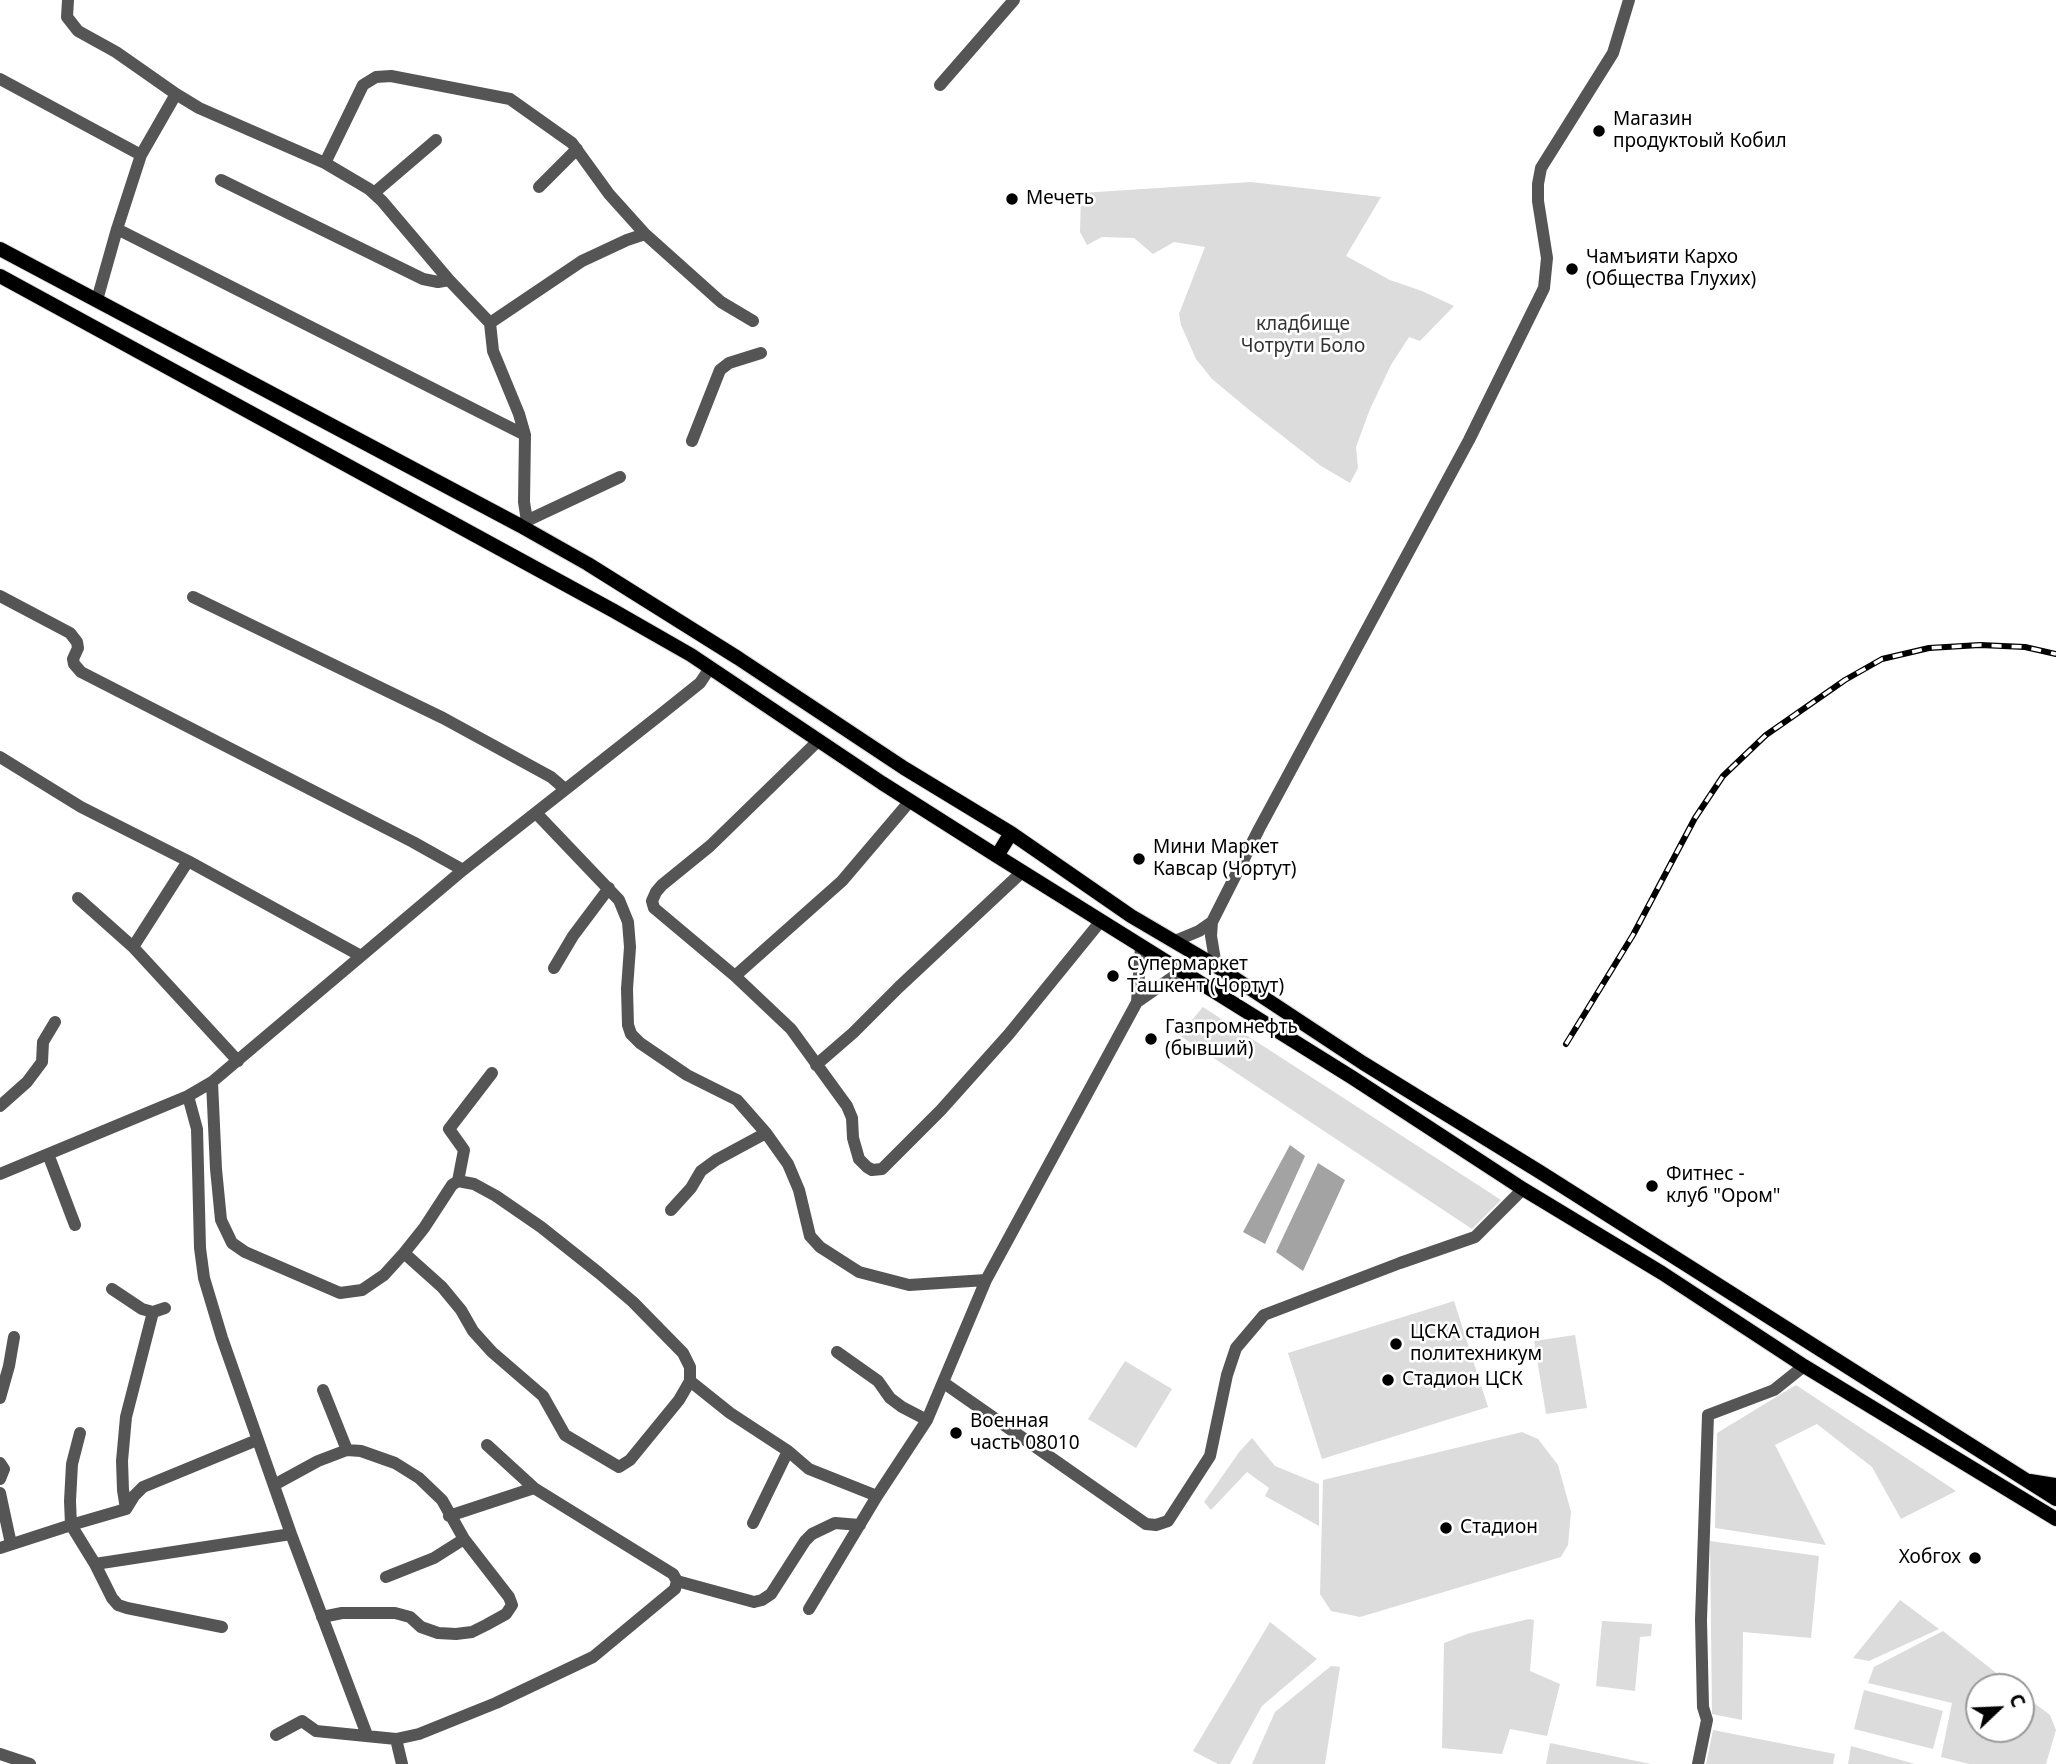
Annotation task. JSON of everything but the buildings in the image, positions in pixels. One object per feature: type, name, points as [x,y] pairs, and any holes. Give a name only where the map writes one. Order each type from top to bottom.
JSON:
[{"type":"main road","points":[[0,249],[523,523],[738,658],[904,768],[1011,833],[1131,916],[1216,965],[1363,1063],[2056,1499]]},
{"type":"main road","points":[[0,276],[691,654],[818,741],[1100,922],[1353,1078],[1804,1366],[2056,1519]]},
{"type":"main road","points":[[614,611],[628,589]]},
{"type":"main road","points":[[996,856],[1011,833]]},
{"type":"main road","points":[[1353,1078],[1363,1063]]},
{"type":"main road","points":[[2004,1485],[2012,1471]]},
{"type":"main road","points":[[2026,1480],[2056,1485]]},
{"type":"street","points":[[68,0],[68,16],[78,32],[134,63],[176,94],[199,108],[325,163],[374,193],[490,323],[493,351],[525,435],[523,523],[620,477]]},
{"type":"street","points":[[940,85],[1014,0]]},
{"type":"street","points":[[1216,965],[1211,936],[1212,922],[1259,829],[1473,431],[1544,288],[1547,258],[1538,201],[1541,168],[1613,53],[1629,0]]},
{"type":"street","points":[[325,163],[363,85],[376,78],[391,76],[510,99],[572,143],[610,194],[645,234],[721,302],[753,321]]},
{"type":"street","points":[[0,79],[141,155]]},
{"type":"street","points":[[97,300],[141,155],[176,94]]},
{"type":"street","points":[[374,193],[436,140]]},
{"type":"street","points":[[539,187],[577,149]]},
{"type":"street","points":[[221,180],[423,279],[438,282],[449,280]]},
{"type":"street","points":[[117,229],[525,435]]},
{"type":"street","points":[[490,323],[582,261],[645,234]]},
{"type":"street","points":[[692,441],[720,370],[729,363],[761,353]]},
{"type":"street","points":[[0,596],[70,633],[78,648],[73,659],[74,664],[81,672],[463,870]]},
{"type":"street","points":[[193,597],[443,718],[551,777],[565,789]]},
{"type":"street","points":[[0,1174],[188,1096],[212,1082],[463,870],[699,683],[710,668]]},
{"type":"street","points":[[818,741],[710,846],[662,885],[652,901],[654,908],[735,976],[791,1029],[847,1106],[852,1118],[853,1138],[859,1159],[872,1170],[883,1168],[941,1110],[1009,1034],[1100,922]]},
{"type":"street","points":[[0,757],[81,807],[188,861],[360,956]]},
{"type":"street","points":[[735,976],[842,881],[910,801]]},
{"type":"street","points":[[536,813],[619,901],[628,922],[630,947],[627,989],[628,1025],[631,1034],[687,1074],[737,1100],[766,1133],[788,1164],[799,1190],[810,1236],[820,1247],[859,1272],[909,1285],[986,1280]]},
{"type":"street","points":[[133,947],[188,861]]},
{"type":"street","points":[[816,1065],[1022,872]]},
{"type":"street","points":[[554,968],[573,936],[609,888]]},
{"type":"street","points":[[78,898],[133,947],[238,1060]]},
{"type":"street","points":[[1175,941],[1212,922]]},
{"type":"street","points":[[809,1609],[926,1420],[986,1280],[1137,1002],[1141,947]]},
{"type":"street","points":[[1137,1002],[1183,973]]},
{"type":"street","points":[[0,1107],[27,1082],[42,1062],[43,1042],[55,1022]]},
{"type":"street","points":[[458,1181],[464,1150],[449,1129],[492,1073]]},
{"type":"street","points":[[212,1082],[221,1220],[232,1243],[245,1252],[340,1293],[362,1290],[384,1275],[404,1253],[452,1185],[458,1181],[474,1184],[496,1196],[599,1273],[633,1302],[683,1353],[690,1367],[690,1381],[679,1400],[630,1460],[619,1467],[565,1435],[543,1396],[492,1352],[473,1331],[461,1310],[442,1287],[404,1253]]},
{"type":"street","points":[[188,1096],[197,1129],[200,1248],[204,1278],[290,1534],[368,1735]]},
{"type":"street","points":[[671,1210],[691,1188],[701,1171],[766,1133]]},
{"type":"street","points":[[48,1154],[75,1225]]},
{"type":"street","points":[[944,1383],[1146,1524],[1156,1525],[1168,1521],[1210,1456],[1227,1375],[1236,1349],[1264,1315],[1475,1237],[1523,1189]]},
{"type":"street","points":[[112,1289],[142,1309],[159,1310],[126,1417],[122,1461],[126,1509]]},
{"type":"street","points":[[0,1398],[13,1338]]},
{"type":"street","points":[[837,1352],[878,1381],[890,1398],[926,1420]]},
{"type":"street","points":[[1698,1764],[1707,1720],[1703,1707],[1701,1620],[1708,1415],[1774,1390],[1804,1366]]},
{"type":"street","points":[[690,1381],[809,1469],[877,1496]]},
{"type":"street","points":[[323,1390],[347,1450]]},
{"type":"street","points":[[80,1433],[72,1464],[71,1525],[112,1598],[118,1605],[127,1608],[222,1627]]},
{"type":"street","points":[[0,1493],[6,1546],[126,1509],[143,1487],[257,1440]]},
{"type":"street","points":[[276,1735],[302,1721],[316,1731],[396,1739],[419,1734],[496,1703],[593,1657],[675,1589],[677,1581],[673,1574],[534,1488],[487,1445]]},
{"type":"street","points":[[274,1485],[318,1461],[347,1450],[361,1451],[396,1463],[419,1478],[442,1500],[464,1539],[509,1597],[512,1605],[506,1614],[486,1625],[472,1632],[456,1634],[438,1633],[421,1627],[410,1617],[395,1613],[342,1613],[322,1617]]},
{"type":"street","points":[[753,1523],[788,1451]]},
{"type":"street","points":[[0,1462],[4,1468],[0,1479]]},
{"type":"street","points":[[449,1516],[534,1488]]},
{"type":"street","points":[[677,1581],[754,1602],[762,1600],[771,1594],[812,1534],[835,1523],[860,1525]]},
{"type":"street","points":[[95,1564],[290,1534]]},
{"type":"street","points":[[386,1577],[435,1558],[464,1539]]},
{"type":"street","points":[[396,1739],[402,1764]]},
{"type":"street","points":[[0,1754],[30,1764]]},
{"type":"green space","name":"кладбище Чотрути Боло","points":[[1251,182],[1381,197],[1346,256],[1390,280],[1454,306],[1420,341],[1409,337],[1391,365],[1356,447],[1358,468],[1350,483],[1321,466],[1253,413],[1212,379],[1196,359],[1179,314],[1205,247],[1174,242],[1153,254],[1134,238],[1102,237],[1087,245],[1080,232],[1081,193]]},
{"type":"green space","points":[[1203,1007],[1501,1200],[1472,1229],[1179,1035]]},
{"type":"green space","name":"Стадион ЦСК","points":[[1454,1301],[1488,1407],[1322,1459],[1288,1353]]},
{"type":"green space","points":[[1575,1335],[1587,1408],[1546,1414],[1534,1341]]},
{"type":"green space","points":[[1125,1361],[1172,1389],[1136,1448],[1088,1419]]},
{"type":"green space","points":[[1796,1385],[1956,1491],[1901,1519],[1872,1467],[1817,1424],[1775,1445],[1826,1545],[1715,1528],[1717,1433]]},
{"type":"green space","name":"Стадион","points":[[1522,1432],[1538,1439],[1558,1465],[1571,1512],[1568,1545],[1561,1557],[1360,1617],[1331,1611],[1320,1594],[1323,1480]]},
{"type":"green space","points":[[1252,1438],[1275,1466],[1319,1484],[1319,1526],[1265,1496],[1269,1488],[1247,1472],[1211,1510],[1204,1502]]},
{"type":"green space","points":[[1710,1541],[1819,1556],[1811,1638],[1743,1632],[1742,1720],[1712,1714]]},
{"type":"green space","points":[[1900,1600],[1939,1629],[1869,1661],[1853,1658]]},
{"type":"green space","points":[[1534,1620],[1530,1671],[1560,1684],[1547,1736],[1510,1729],[1502,1754],[1442,1748],[1444,1643],[1470,1633]]},
{"type":"green space","points":[[1602,1621],[1652,1624],[1651,1636],[1640,1637],[1635,1691],[1596,1686]]},
{"type":"green space","points":[[1270,1622],[1317,1659],[1262,1706],[1230,1764],[1218,1764],[1193,1751]]},
{"type":"green space","points":[[1943,1631],[1996,1673],[1965,1673],[1965,1743],[2035,1743],[2035,1704],[2050,1715],[2056,1730],[2046,1764],[1969,1764],[1941,1757],[1952,1703],[1868,1683],[1874,1667]]},
{"type":"green space","points":[[1331,1666],[1340,1667],[1325,1764],[1252,1764],[1275,1712]]},
{"type":"green space","points":[[1864,1690],[1943,1711],[1933,1749],[1854,1729]]},
{"type":"green space","points":[[1713,1730],[1835,1754],[1833,1764],[1706,1764]]},
{"type":"green space","points":[[1550,1743],[1651,1764],[1546,1764]]},
{"type":"green space","points":[[1851,1746],[1915,1764],[1848,1764]]},
{"type":"shaded area","points":[[1290,1145],[1305,1156],[1265,1244],[1243,1232]]},
{"type":"shaded area","points":[[1318,1163],[1345,1180],[1303,1271],[1276,1252]]},
{"type":"railway","points":[[1566,1044],[1633,935],[1695,818],[1723,776],[1766,735],[1845,680],[1882,659],[1929,648],[1980,645],[2025,647],[2056,654]]},
{"type":"place","name":"Магазин продуктоый Кобил","points":[[1599,131]]},
{"type":"place","name":"Мечеть","points":[[1012,199]]},
{"type":"place","name":"Чамъияти Кархо (Общества Глухих)","points":[[1572,269]]},
{"type":"place","name":"Мини Маркет Кавсар (Чортут)","points":[[1139,859]]},
{"type":"place","name":"Супермаркет Ташкент (Чортут)","points":[[1113,976]]},
{"type":"place","name":"Газпромнефть (бывший)","points":[[1151,1039]]},
{"type":"place","name":"Фитнес - клуб \"Ором\"","points":[[1652,1186]]},
{"type":"place","name":"ЦСКА стадион политехникум","points":[[1396,1344]]},
{"type":"place","name":"Стадион ЦСК","points":[[1388,1380]]},
{"type":"place","name":"Военная часть 08010","points":[[956,1433]]},
{"type":"place","name":"Стадион","points":[[1446,1528]]},
{"type":"place","name":"Хобгох","points":[[1975,1558]]}]
